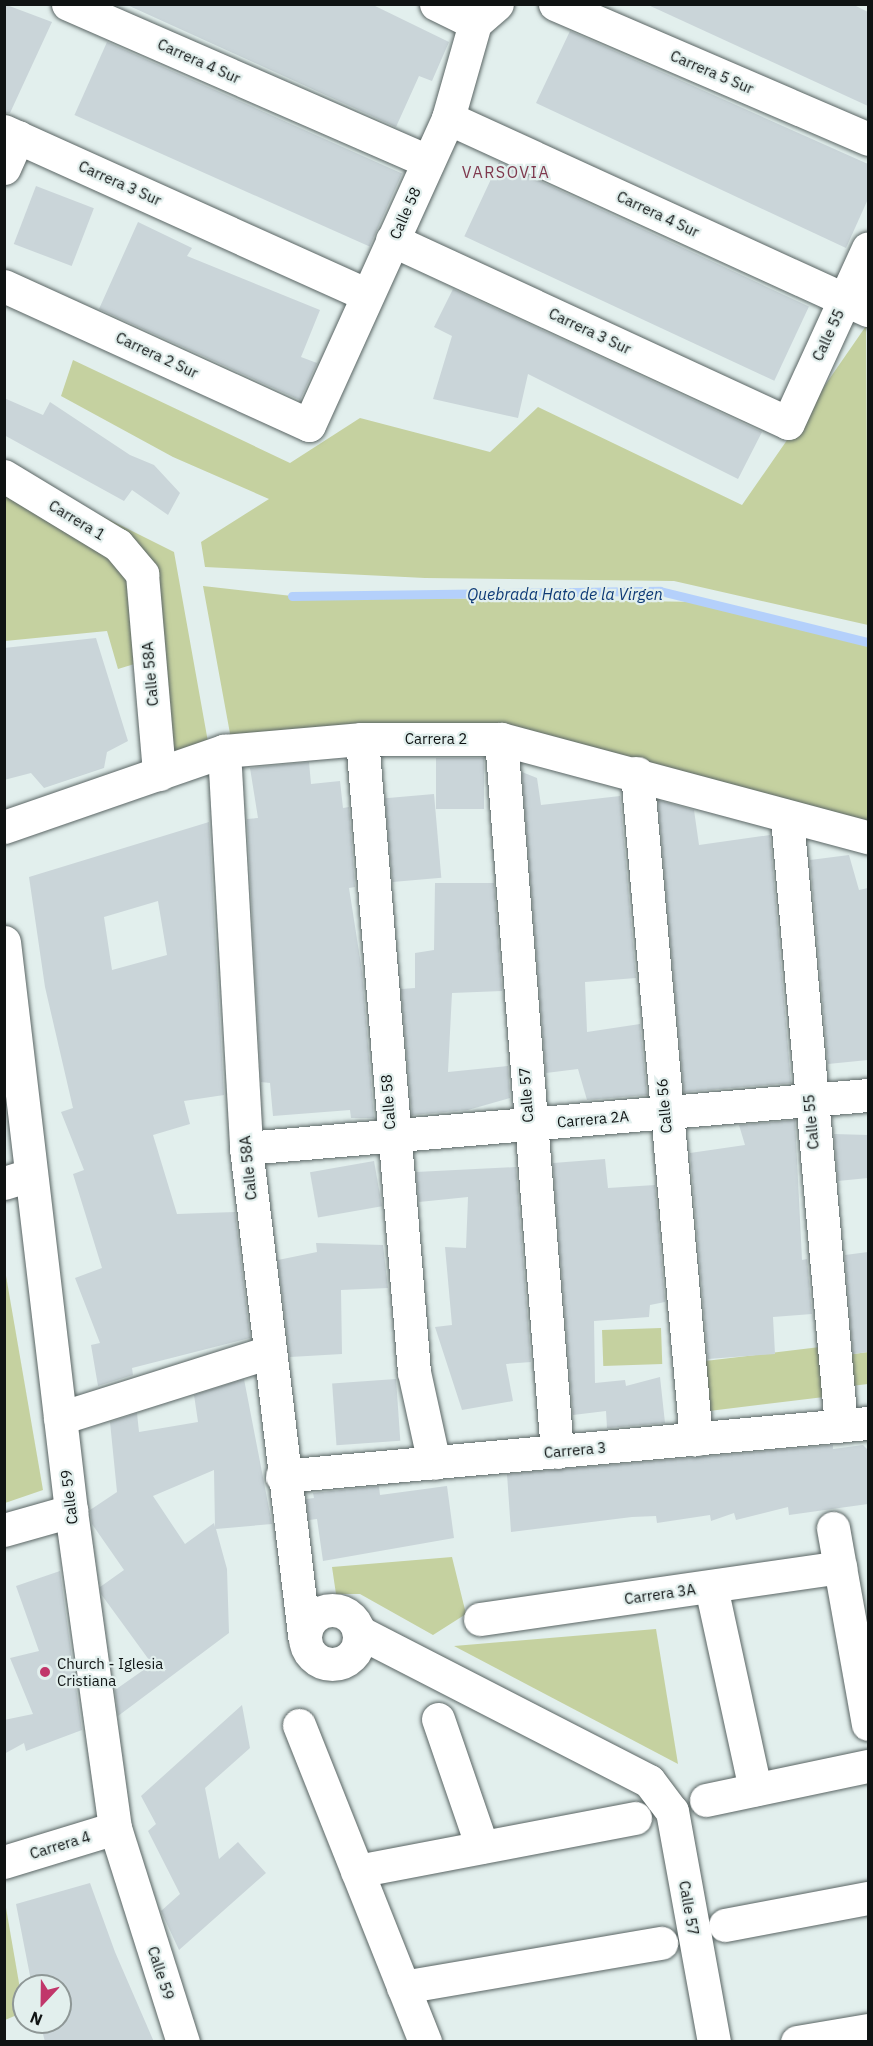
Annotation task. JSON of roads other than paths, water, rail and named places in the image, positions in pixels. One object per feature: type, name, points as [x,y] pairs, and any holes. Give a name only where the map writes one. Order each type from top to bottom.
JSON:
[{"type":"street","points":[[436,4],[486,14]]},
{"type":"street","name":"Carrera 5 Sur","points":[[555,4],[868,140]]},
{"type":"street","name":"Carrera 4 Sur","points":[[69,5],[428,161]]},
{"type":"street","name":"Calle 58","points":[[309,425],[448,118],[486,14]]},
{"type":"street","name":"Carrera 4 Sur","points":[[448,118],[857,305]]},
{"type":"street","points":[[4,168],[11,134]]},
{"type":"street","name":"Carrera 3 Sur","points":[[11,134],[368,295]]},
{"type":"street","name":"Carrera 3 Sur","points":[[392,240],[788,423]]},
{"type":"street","name":"Calle 55","points":[[788,423],[857,305],[868,248]]},
{"type":"street","name":"Carrera 2 Sur","points":[[4,286],[309,425]]},
{"type":"street","name":"Carrera 1","points":[[4,476],[118,545],[142,574]]},
{"type":"street","name":"Calle 58A","points":[[142,574],[159,774]]},
{"type":"street","name":"Calle 58","points":[[362,739],[390,1136],[414,1372],[434,1463]]},
{"type":"street","name":"Carrera 2","points":[[4,827],[224,751],[362,739],[501,739],[638,773],[787,818],[868,837]]},
{"type":"street","name":"Calle 57","points":[[501,739],[528,1125],[557,1452]]},
{"type":"street","name":"Calle 58A","points":[[224,751],[246,1148],[282,1476],[304,1637]]},
{"type":"street","name":"Calle 56","points":[[638,773],[665,1113],[696,1439]]},
{"type":"street","name":"Calle 55","points":[[787,818],[809,1100],[855,1425]]},
{"type":"street","name":"Calle 59","points":[[4,942],[18,1179],[60,1418],[70,1511],[114,1828],[183,2042]]},
{"type":"street","name":"Carrera 2A","points":[[246,1148],[868,1095]]},
{"type":"street","points":[[60,1418],[269,1352]]},
{"type":"street","name":"Carrera 3","points":[[282,1476],[855,1425]]},
{"type":"street","points":[[4,1530],[70,1511]]},
{"type":"street","points":[[833,1528],[868,1724]]},
{"type":"street","name":"Carrera 3A","points":[[480,1619],[840,1567]]},
{"type":"street","points":[[298,1582],[325,1610],[347,1614],[353,1646],[319,1661],[304,1637],[310,1620],[325,1610]]},
{"type":"street","points":[[711,1587],[755,1789]]},
{"type":"street","name":"Calle 57","points":[[353,1646],[432,1673],[649,1781],[672,1811],[714,2042]]},
{"type":"street","points":[[438,1719],[482,1847]]},
{"type":"street","points":[[299,1725],[425,2042]]},
{"type":"street","points":[[706,1800],[868,1766]]},
{"type":"street","points":[[357,1871],[635,1818]]},
{"type":"street","name":"Carrera 4","points":[[4,1862],[114,1828]]},
{"type":"street","points":[[725,1925],[868,1898]]},
{"type":"street","points":[[403,1987],[661,1943]]},
{"type":"street","points":[[797,2042],[868,2030]]},
{"type":"waterway","name":"Quebrada Hato de la Virgen","points":[[292,596],[660,591],[868,642]]},
{"type":"place","name":"Church - Iglesia Cristiana","points":[[45,1672]]},
{"type":"district","name":"VARSOVIA","points":[[506,172]]}]
